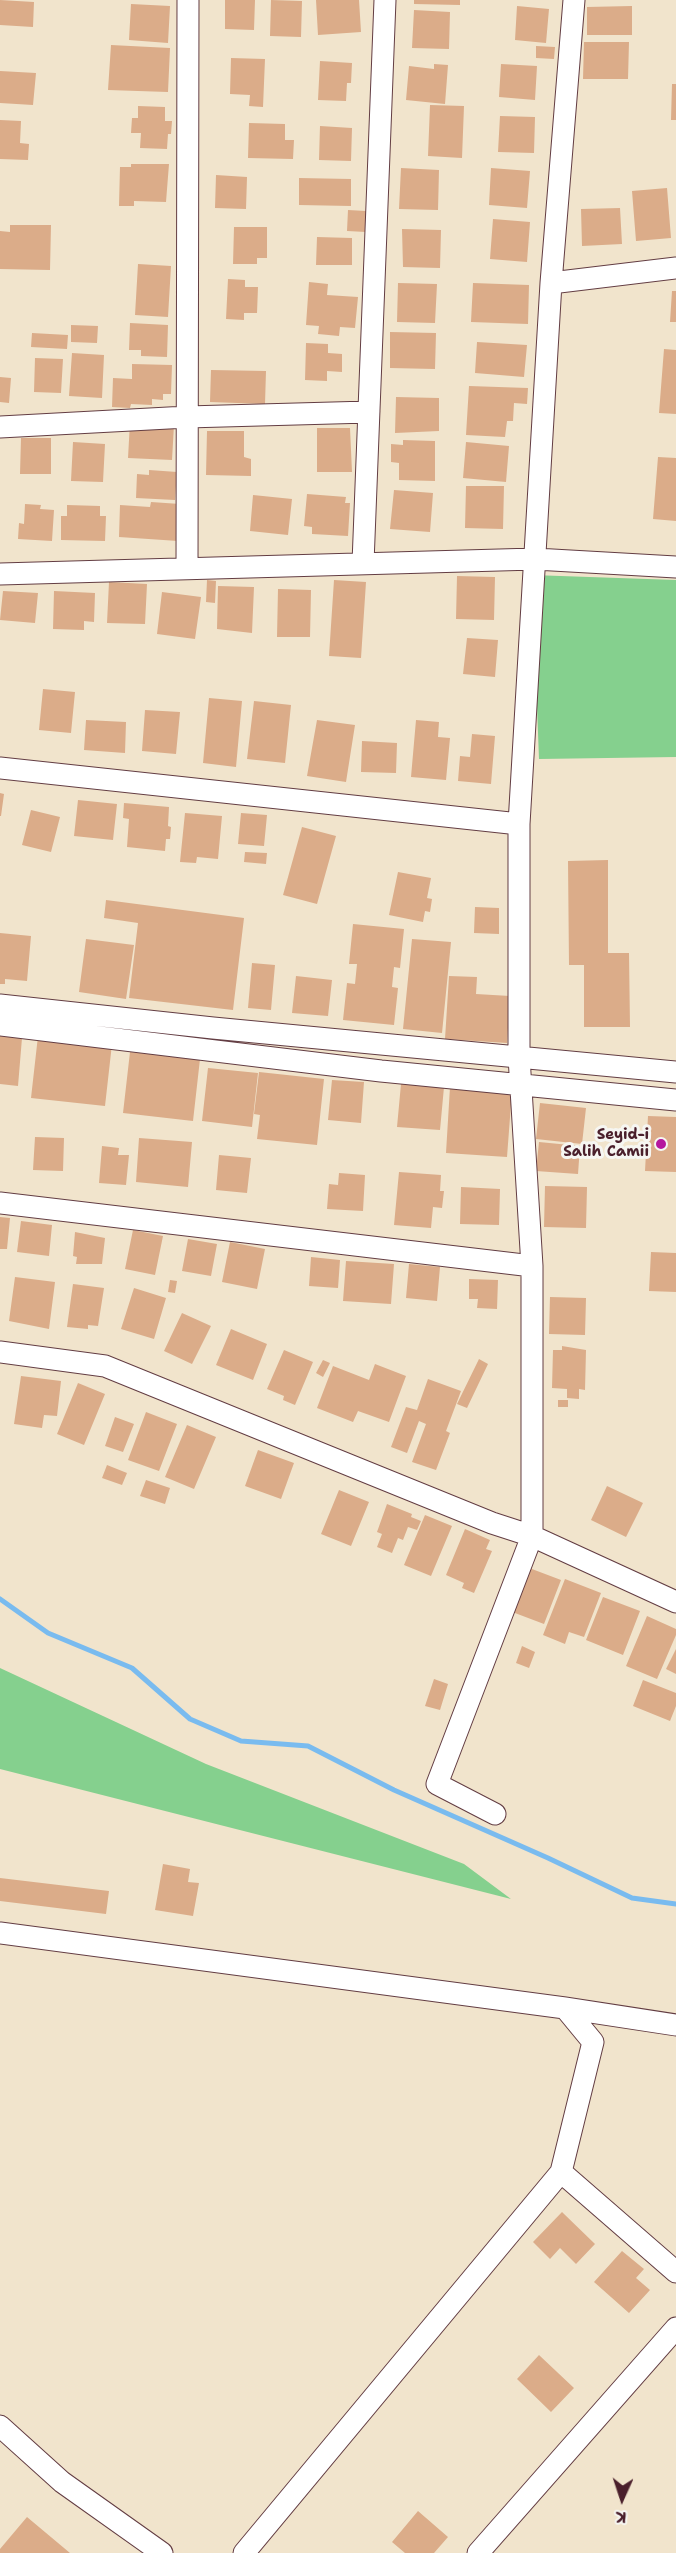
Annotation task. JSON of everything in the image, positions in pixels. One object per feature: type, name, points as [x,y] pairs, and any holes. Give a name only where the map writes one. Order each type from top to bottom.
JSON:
[{"type":"street","points":[[187,568],[188,0]]},
{"type":"street","points":[[363,563],[385,0]]},
{"type":"street","points":[[495,1814],[437,1784],[532,1536],[532,1266],[519,1057],[519,824],[551,283],[574,0]]},
{"type":"street","points":[[551,283],[676,268]]},
{"type":"street","points":[[0,427],[187,417],[369,412]]},
{"type":"street","points":[[0,574],[535,559],[676,567]]},
{"type":"street","points":[[0,768],[519,824]]},
{"type":"street","points":[[0,1005],[213,1028],[676,1072]]},
{"type":"street","points":[[0,1025],[522,1085],[676,1100]]},
{"type":"street","points":[[0,1203],[532,1266]]},
{"type":"street","points":[[0,1352],[105,1366],[492,1523],[532,1536],[676,1602]]},
{"type":"street","points":[[0,1933],[565,2008],[676,2025]]},
{"type":"street","points":[[244,2553],[561,2172],[592,2042],[565,2008]]},
{"type":"street","points":[[561,2172],[676,2272]]},
{"type":"street","points":[[478,2553],[676,2328]]},
{"type":"street","points":[[0,2426],[62,2482],[162,2553]]},
{"type":"green space","points":[[532,575],[676,580],[676,757],[539,759]]},
{"type":"green space","points":[[0,1668],[206,1764],[464,1864],[511,1899],[0,1769]]},
{"type":"building","points":[[0,0],[34,2],[33,27],[0,25]]},
{"type":"building","points":[[225,0],[255,0],[254,30],[225,29]]},
{"type":"building","points":[[271,0],[302,1],[301,37],[270,36]]},
{"type":"building","points":[[316,0],[359,0],[361,32],[318,35]]},
{"type":"building","points":[[414,0],[460,0],[460,5],[414,4]]},
{"type":"building","points":[[131,4],[170,6],[168,43],[129,40]]},
{"type":"building","points":[[517,6],[549,9],[546,43],[515,40]]},
{"type":"building","points":[[632,6],[632,35],[587,35],[587,7]]},
{"type":"building","points":[[414,10],[450,12],[449,49],[412,48]]},
{"type":"building","points":[[584,42],[629,42],[628,79],[583,79]]},
{"type":"building","points":[[111,45],[170,48],[168,92],[108,90]]},
{"type":"building","points":[[536,46],[555,47],[554,59],[536,58]]},
{"type":"building","points":[[231,58],[265,59],[263,107],[249,106],[250,95],[230,94]]},
{"type":"building","points":[[320,61],[352,63],[351,83],[347,83],[346,101],[318,100]]},
{"type":"building","points":[[434,64],[448,65],[445,104],[406,100],[409,66],[434,69]]},
{"type":"building","points":[[501,64],[537,66],[535,100],[499,97]]},
{"type":"building","points":[[0,71],[36,73],[33,105],[0,103]]},
{"type":"building","points":[[672,84],[676,84],[676,120],[671,120]]},
{"type":"building","points":[[430,105],[464,106],[462,158],[428,156]]},
{"type":"building","points":[[138,106],[165,107],[165,121],[172,121],[167,149],[140,148],[141,133],[131,133],[132,118],[138,118]]},
{"type":"building","points":[[500,116],[535,117],[534,153],[498,152]]},
{"type":"building","points":[[0,120],[21,121],[20,143],[29,144],[28,160],[0,159]]},
{"type":"building","points":[[249,123],[285,124],[285,140],[294,140],[293,159],[248,158]]},
{"type":"building","points":[[320,126],[352,128],[351,161],[319,160]]},
{"type":"building","points":[[131,164],[169,164],[166,202],[134,201],[134,206],[119,206],[120,167],[131,167]]},
{"type":"building","points":[[401,168],[439,170],[438,210],[399,209]]},
{"type":"building","points":[[491,168],[530,171],[527,208],[489,205]]},
{"type":"building","points":[[216,175],[247,177],[246,209],[215,208]]},
{"type":"building","points":[[299,178],[351,179],[351,206],[299,205]]},
{"type":"building","points":[[667,188],[671,238],[636,241],[632,191]]},
{"type":"building","points":[[620,208],[622,244],[582,246],[581,209]]},
{"type":"building","points":[[348,210],[366,211],[366,232],[347,231]]},
{"type":"building","points":[[493,219],[530,222],[527,262],[490,259]]},
{"type":"building","points":[[10,225],[51,225],[50,270],[0,269],[0,231],[10,232]]},
{"type":"building","points":[[234,227],[267,227],[267,258],[257,258],[257,264],[233,264]]},
{"type":"building","points":[[402,229],[441,230],[440,268],[403,267]]},
{"type":"building","points":[[317,237],[352,238],[352,265],[316,265]]},
{"type":"building","points":[[138,264],[171,266],[168,317],[135,315]]},
{"type":"building","points":[[228,279],[245,280],[245,287],[258,287],[257,313],[244,313],[244,320],[226,319]]},
{"type":"building","points":[[309,282],[328,284],[327,295],[358,297],[355,328],[340,327],[339,336],[318,334],[319,326],[306,325]]},
{"type":"building","points":[[398,283],[437,284],[435,323],[397,322]]},
{"type":"building","points":[[473,283],[529,285],[528,324],[471,322]]},
{"type":"building","points":[[672,291],[676,291],[676,322],[670,322]]},
{"type":"building","points":[[130,323],[168,325],[167,357],[141,356],[141,350],[129,350]]},
{"type":"building","points":[[71,325],[98,326],[97,343],[71,342]]},
{"type":"building","points":[[390,332],[436,333],[435,369],[390,368]]},
{"type":"building","points":[[32,333],[68,335],[67,349],[31,347]]},
{"type":"building","points":[[477,342],[527,345],[524,377],[475,373]]},
{"type":"building","points":[[306,343],[328,344],[328,353],[342,354],[342,372],[327,371],[327,381],[305,380]]},
{"type":"building","points":[[664,349],[676,350],[676,414],[659,413]]},
{"type":"building","points":[[72,353],[104,355],[102,398],[69,396]]},
{"type":"building","points":[[35,358],[63,359],[61,393],[34,392]]},
{"type":"building","points":[[132,364],[172,365],[171,394],[163,394],[163,400],[152,399],[152,405],[131,404],[130,408],[112,407],[113,378],[132,379]]},
{"type":"building","points":[[211,370],[266,371],[265,404],[210,402]]},
{"type":"building","points":[[0,377],[11,378],[9,403],[0,402]]},
{"type":"building","points":[[469,386],[528,388],[527,404],[514,403],[513,421],[507,421],[505,437],[466,435]]},
{"type":"building","points":[[396,397],[439,398],[439,431],[395,433]]},
{"type":"building","points":[[130,422],[174,425],[172,460],[128,458]]},
{"type":"building","points":[[317,428],[350,428],[352,472],[317,472]]},
{"type":"building","points":[[207,431],[244,431],[244,457],[251,459],[251,476],[206,475]]},
{"type":"building","points":[[21,438],[51,438],[51,474],[20,474]]},
{"type":"building","points":[[403,440],[435,441],[435,481],[399,480],[399,463],[391,462],[391,444],[403,445]]},
{"type":"building","points":[[73,442],[105,444],[103,482],[71,481]]},
{"type":"building","points":[[466,442],[509,446],[506,482],[463,478]]},
{"type":"building","points":[[658,457],[676,458],[676,521],[653,519]]},
{"type":"building","points":[[149,470],[177,472],[175,500],[136,498],[137,474],[149,475]]},
{"type":"building","points":[[466,486],[504,486],[503,529],[465,528]]},
{"type":"building","points":[[394,490],[433,493],[430,532],[390,529]]},
{"type":"building","points":[[307,494],[346,497],[345,503],[350,503],[348,536],[312,534],[312,527],[304,526]]},
{"type":"building","points":[[253,495],[292,499],[288,535],[250,531]]},
{"type":"building","points":[[151,502],[180,504],[178,541],[119,537],[120,505],[150,507]]},
{"type":"building","points":[[25,504],[41,505],[40,509],[54,510],[52,541],[18,539],[19,523],[24,524]]},
{"type":"building","points":[[67,505],[100,506],[100,516],[106,516],[105,541],[61,540],[61,516],[67,516]]},
{"type":"building","points":[[457,576],[495,577],[494,620],[456,619]]},
{"type":"building","points":[[207,580],[216,581],[215,603],[206,602]]},
{"type":"building","points":[[334,580],[366,582],[361,658],[329,656]]},
{"type":"building","points":[[109,582],[147,584],[145,624],[107,623]]},
{"type":"building","points":[[218,586],[254,587],[252,633],[217,629]]},
{"type":"building","points":[[278,589],[311,590],[310,637],[277,637]]},
{"type":"building","points":[[3,591],[38,593],[35,623],[0,620]]},
{"type":"building","points":[[54,591],[95,593],[94,622],[84,621],[84,630],[53,629]]},
{"type":"building","points":[[162,592],[201,597],[195,639],[157,634]]},
{"type":"building","points":[[467,638],[498,640],[495,677],[463,674]]},
{"type":"building","points":[[43,689],[75,692],[71,733],[39,730]]},
{"type":"building","points":[[209,698],[242,701],[236,767],[203,763]]},
{"type":"building","points":[[254,701],[291,705],[285,763],[247,759]]},
{"type":"building","points":[[145,710],[180,712],[176,754],[142,751]]},
{"type":"building","points":[[86,720],[126,722],[125,753],[84,750]]},
{"type":"building","points":[[317,720],[355,725],[346,782],[307,776]]},
{"type":"building","points":[[416,720],[439,722],[438,737],[450,738],[446,780],[411,777]]},
{"type":"building","points":[[472,734],[495,736],[491,784],[458,781],[460,756],[470,757]]},
{"type":"building","points":[[362,741],[397,743],[396,773],[361,772]]},
{"type":"building","points":[[0,793],[4,794],[1,816],[0,816]]},
{"type":"building","points":[[78,800],[117,804],[113,840],[74,836]]},
{"type":"building","points":[[124,803],[169,807],[170,839],[166,839],[165,851],[127,847],[129,819],[123,818]]},
{"type":"building","points":[[31,810],[60,817],[51,852],[22,845]]},
{"type":"building","points":[[185,813],[222,816],[218,859],[197,857],[196,863],[180,862]]},
{"type":"building","points":[[241,813],[267,815],[264,846],[238,844]]},
{"type":"building","points":[[302,827],[336,836],[317,904],[283,895]]},
{"type":"building","points":[[245,852],[267,853],[266,864],[244,862]]},
{"type":"building","points":[[608,860],[608,953],[629,953],[630,1027],[584,1027],[584,965],[569,965],[568,861]]},
{"type":"building","points":[[398,872],[431,878],[427,898],[432,899],[430,912],[425,911],[423,922],[389,915]]},
{"type":"building","points":[[106,900],[244,918],[233,1010],[129,998],[138,923],[104,918]]},
{"type":"building","points":[[475,907],[499,908],[499,934],[474,933]]},
{"type":"building","points":[[353,924],[404,929],[400,968],[394,967],[392,987],[398,988],[394,1025],[343,1020],[347,983],[355,984],[357,964],[349,964]]},
{"type":"building","points":[[0,933],[31,936],[27,981],[5,979],[5,984],[0,984]]},
{"type":"building","points":[[86,939],[134,945],[126,999],[79,992]]},
{"type":"building","points":[[412,939],[451,942],[442,1033],[403,1029]]},
{"type":"building","points":[[252,963],[275,965],[271,1010],[248,1008]]},
{"type":"building","points":[[296,976],[332,980],[328,1016],[292,1013]]},
{"type":"building","points":[[449,976],[477,977],[476,994],[510,996],[507,1043],[445,1039]]},
{"type":"building","points":[[0,1036],[22,1038],[18,1086],[0,1084]]},
{"type":"building","points":[[38,1036],[112,1044],[105,1106],[31,1098]]},
{"type":"building","points":[[130,1052],[200,1059],[193,1121],[123,1113]]},
{"type":"building","points":[[208,1068],[258,1073],[252,1127],[202,1121]]},
{"type":"building","points":[[259,1072],[324,1079],[317,1145],[257,1139],[260,1115],[254,1114]]},
{"type":"building","points":[[332,1080],[364,1082],[361,1123],[328,1120]]},
{"type":"building","points":[[401,1084],[444,1087],[440,1130],[397,1127]]},
{"type":"building","points":[[450,1087],[512,1091],[507,1157],[446,1153]]},
{"type":"building","points":[[540,1103],[586,1108],[582,1144],[536,1139]]},
{"type":"building","name":"Seyid-i Salih Camii","points":[[648,1116],[676,1117],[676,1172],[645,1171]]},
{"type":"building","points":[[35,1137],[64,1138],[63,1171],[33,1170]]},
{"type":"building","points":[[139,1138],[192,1142],[188,1187],[136,1182]]},
{"type":"building","points":[[539,1142],[580,1146],[578,1174],[536,1171]]},
{"type":"building","points":[[102,1146],[119,1148],[118,1155],[129,1155],[126,1185],[99,1183]]},
{"type":"building","points":[[219,1155],[251,1158],[247,1193],[216,1190]]},
{"type":"building","points":[[399,1172],[441,1175],[440,1191],[444,1191],[442,1208],[433,1207],[431,1228],[394,1225]]},
{"type":"building","points":[[339,1173],[365,1175],[363,1211],[327,1209],[329,1184],[338,1185]]},
{"type":"building","points":[[545,1186],[587,1187],[586,1228],[544,1227]]},
{"type":"building","points":[[461,1187],[500,1189],[499,1225],[460,1224]]},
{"type":"building","points":[[0,1217],[10,1218],[7,1249],[0,1249]]},
{"type":"building","points":[[21,1221],[52,1225],[49,1256],[17,1252]]},
{"type":"building","points":[[133,1230],[163,1236],[155,1275],[125,1269]]},
{"type":"building","points":[[75,1232],[105,1238],[102,1264],[76,1264],[77,1257],[73,1256]]},
{"type":"building","points":[[188,1239],[217,1244],[211,1276],[182,1271]]},
{"type":"building","points":[[230,1242],[265,1249],[257,1289],[222,1282]]},
{"type":"building","points":[[651,1252],[676,1253],[676,1292],[649,1291]]},
{"type":"building","points":[[311,1257],[340,1260],[338,1288],[309,1286]]},
{"type":"building","points":[[346,1261],[394,1264],[391,1304],[343,1301]]},
{"type":"building","points":[[409,1264],[440,1267],[437,1301],[406,1298]]},
{"type":"building","points":[[15,1277],[55,1282],[49,1329],[9,1321]]},
{"type":"building","points":[[469,1279],[498,1280],[497,1309],[477,1308],[478,1299],[469,1299]]},
{"type":"building","points":[[170,1280],[177,1281],[175,1293],[168,1292]]},
{"type":"building","points":[[73,1284],[104,1288],[98,1326],[88,1325],[88,1329],[67,1327]]},
{"type":"building","points":[[134,1288],[166,1298],[154,1339],[121,1329]]},
{"type":"building","points":[[550,1297],[586,1298],[585,1335],[549,1334]]},
{"type":"building","points":[[182,1313],[211,1326],[192,1364],[164,1351]]},
{"type":"building","points":[[231,1329],[267,1344],[253,1380],[216,1365]]},
{"type":"building","points":[[562,1346],[586,1350],[585,1390],[579,1389],[579,1399],[567,1398],[567,1389],[552,1388],[553,1350],[562,1350]]},
{"type":"building","points":[[284,1350],[313,1362],[295,1405],[283,1400],[284,1396],[267,1389]]},
{"type":"building","points":[[479,1359],[488,1364],[467,1408],[457,1404]]},
{"type":"building","points":[[323,1360],[330,1363],[323,1377],[316,1373]]},
{"type":"building","points":[[375,1364],[406,1376],[389,1422],[358,1411],[353,1422],[317,1408],[333,1366],[369,1380]]},
{"type":"building","points":[[21,1376],[61,1381],[57,1416],[44,1415],[42,1428],[14,1424]]},
{"type":"building","points":[[428,1379],[461,1391],[446,1431],[450,1433],[436,1470],[412,1462],[426,1424],[419,1421],[407,1453],[391,1447],[406,1407],[417,1410]]},
{"type":"building","points":[[78,1383],[105,1394],[84,1445],[57,1434]]},
{"type":"building","points":[[558,1400],[568,1400],[568,1407],[558,1407]]},
{"type":"building","points":[[146,1412],[177,1424],[159,1471],[128,1460]]},
{"type":"building","points":[[115,1417],[134,1424],[123,1452],[105,1446]]},
{"type":"building","points":[[187,1425],[216,1437],[194,1489],[165,1477]]},
{"type":"building","points":[[258,1450],[294,1463],[281,1499],[245,1486]]},
{"type":"building","points":[[107,1465],[127,1473],[122,1485],[102,1478]]},
{"type":"building","points":[[146,1480],[170,1488],[165,1504],[140,1496]]},
{"type":"building","points":[[607,1486],[643,1503],[626,1537],[591,1520]]},
{"type":"building","points":[[339,1490],[369,1502],[351,1546],[321,1534]]},
{"type":"building","points":[[387,1504],[412,1514],[411,1517],[421,1521],[417,1530],[408,1527],[403,1540],[398,1538],[392,1553],[377,1547],[382,1534],[377,1532]]},
{"type":"building","points":[[425,1515],[452,1526],[431,1576],[404,1565]]},
{"type":"building","points":[[465,1529],[490,1540],[486,1549],[492,1551],[474,1593],[462,1588],[464,1583],[446,1575]]},
{"type":"building","points":[[524,1566],[561,1580],[544,1624],[507,1610]]},
{"type":"building","points":[[565,1579],[601,1593],[584,1637],[569,1632],[565,1644],[543,1635]]},
{"type":"building","points":[[603,1597],[640,1611],[623,1655],[586,1640]]},
{"type":"building","points":[[647,1616],[676,1629],[676,1635],[657,1679],[626,1666]]},
{"type":"building","points":[[522,1646],[535,1652],[529,1668],[516,1663]]},
{"type":"building","points":[[676,1649],[676,1674],[666,1669]]},
{"type":"building","points":[[434,1679],[448,1684],[440,1710],[425,1706]]},
{"type":"building","points":[[643,1680],[676,1693],[676,1706],[670,1721],[633,1706]]},
{"type":"building","points":[[163,1864],[190,1869],[188,1882],[199,1883],[193,1916],[155,1910]]},
{"type":"building","points":[[0,1878],[109,1891],[106,1914],[0,1901]]},
{"type":"building","points":[[562,2212],[595,2244],[576,2264],[560,2248],[550,2259],[533,2242]]},
{"type":"building","points":[[622,2251],[644,2269],[636,2278],[650,2290],[629,2313],[594,2282]]},
{"type":"building","points":[[539,2355],[574,2388],[551,2412],[517,2379]]},
{"type":"building","points":[[418,2511],[448,2537],[434,2553],[405,2553],[392,2542]]},
{"type":"building","points":[[27,2517],[70,2553],[0,2553],[0,2549]]},
{"type":"waterway","points":[[0,1599],[48,1633],[132,1668],[190,1719],[241,1741],[308,1746],[394,1790],[632,1898],[676,1904]]},
{"type":"place","name":"Seyid-i Salih Camii","points":[[661,1144]]}]
